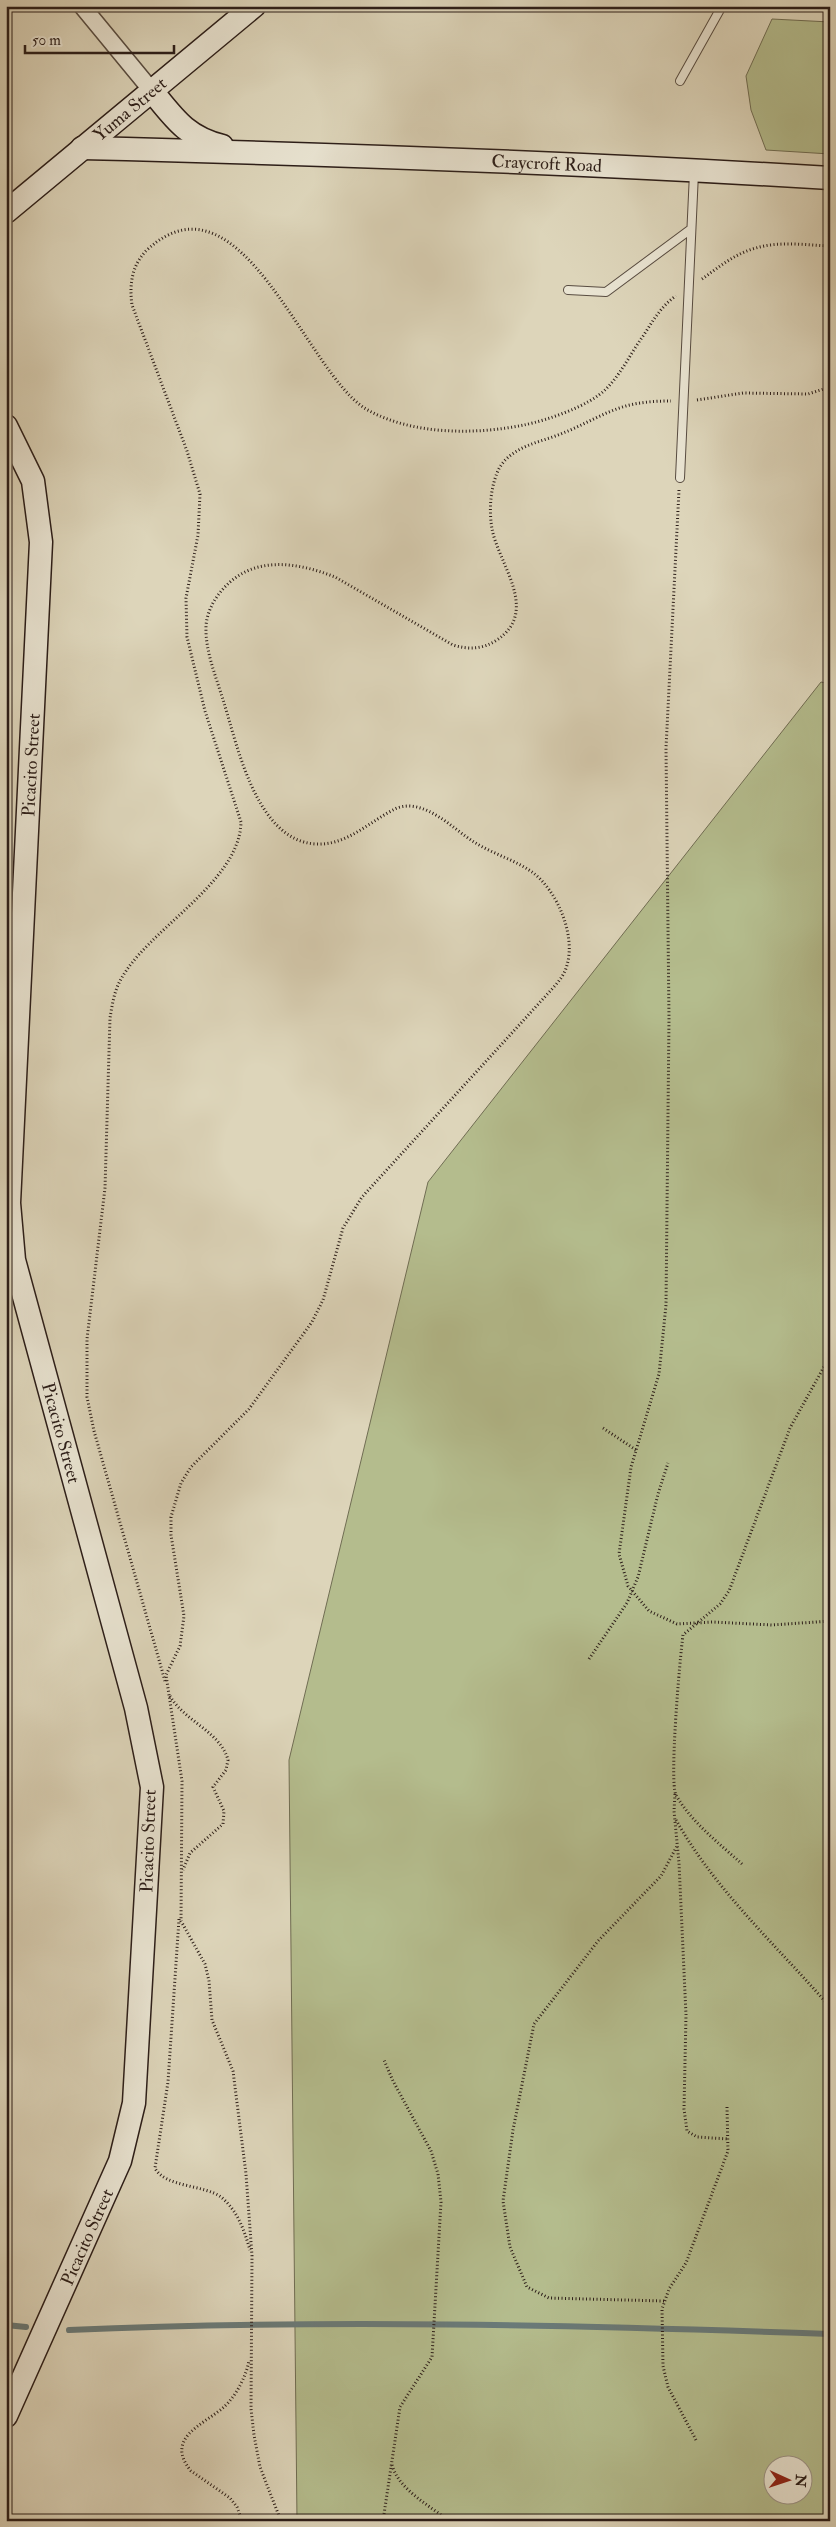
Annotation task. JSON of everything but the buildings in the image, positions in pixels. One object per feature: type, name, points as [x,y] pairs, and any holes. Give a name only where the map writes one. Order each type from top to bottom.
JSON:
[{"type":"street","points":[[82,6],[152,91]]},
{"type":"street","name":"Yuma Street","points":[[6,212],[254,6]]},
{"type":"street","name":"Craycroft Road","points":[[152,91],[181,126],[194,136],[226,147],[262,152]]},
{"type":"street","name":"Craycroft Road","points":[[82,148],[262,152],[694,170],[830,178]]},
{"type":"street","name":"Picacito Street","points":[[6,426],[33,480],[41,542],[9,1203],[14,1260],[136,1708],[152,1787],[134,2103],[120,2161],[6,2416]]},
{"type":"lane","points":[[680,81],[722,6]]},
{"type":"lane","points":[[680,478],[694,170]]},
{"type":"lane","points":[[568,290],[606,292],[691,228]]},
{"type":"path","points":[[281,2521],[256,2452],[251,2409],[252,2256],[246,2174],[234,2071],[212,2020],[209,1980],[204,1964],[182,1925],[182,1781],[178,1747],[168,1692],[94,1431],[87,1397],[89,1320],[99,1250],[105,1188],[110,1024],[115,994],[126,970],[218,874],[233,851],[239,836],[240,822],[205,711],[187,637],[186,598],[198,536],[200,494],[187,451],[132,305],[131,287],[134,270],[146,252],[155,243],[179,231],[200,231],[223,240],[236,248],[258,269],[336,381],[356,401],[388,419],[416,427],[445,430],[488,429],[527,425],[591,400],[612,383],[667,302],[735,257],[754,248],[780,244],[830,246]]},
{"type":"path","points":[[252,2256],[240,2220],[223,2199],[216,2194],[162,2177],[155,2168],[168,2082],[181,1895],[187,1857],[223,1824],[224,1811],[213,1787],[224,1773],[228,1763],[226,1754],[220,1745],[182,1712],[168,1692],[167,1670],[180,1646],[184,1616],[171,1535],[171,1518],[178,1491],[185,1475],[206,1449],[249,1409],[312,1322],[323,1300],[343,1228],[362,1197],[554,988],[566,969],[569,955],[568,934],[562,914],[550,892],[538,876],[482,847],[425,810],[404,805],[354,834],[327,844],[315,844],[296,839],[276,824],[257,799],[244,766],[208,648],[206,624],[209,612],[220,592],[238,575],[260,566],[289,564],[317,570],[335,577],[453,645],[469,649],[490,644],[509,629],[517,606],[515,591],[495,538],[491,518],[493,487],[498,472],[505,460],[521,448],[566,432],[618,408],[646,402],[683,401],[743,393],[808,394],[830,387]]},
{"type":"path","points":[[680,478],[666,748],[669,1018],[666,1305],[659,1374],[630,1467],[619,1554],[628,1586],[632,1591],[650,1611],[677,1624],[772,1625],[830,1621]]},
{"type":"path","points":[[729,2139],[697,2137],[686,2131],[684,2109],[686,2015],[674,1817],[674,1748],[680,1654],[683,1635],[720,1604],[730,1591],[790,1428],[830,1356]]},
{"type":"path","points":[[603,1428],[636,1450]]},
{"type":"path","points":[[589,1660],[627,1603],[638,1577],[658,1494],[668,1463]]},
{"type":"path","points":[[675,1794],[693,1817],[742,1864]]},
{"type":"path","points":[[674,1817],[690,1844],[723,1888],[830,2007]]},
{"type":"path","points":[[664,2301],[548,2298],[526,2286],[510,2247],[502,2201],[513,2130],[534,2024],[598,1941],[661,1876],[677,1846]]},
{"type":"path","points":[[383,2521],[400,2407],[432,2357],[441,2202],[438,2174],[431,2151],[393,2081],[384,2060]]},
{"type":"path","points":[[696,2440],[668,2387],[663,2366],[662,2309],[664,2301],[686,2263],[728,2151],[727,2107]]},
{"type":"path","points":[[242,2521],[234,2502],[191,2471],[186,2464],[182,2452],[188,2434],[224,2407],[233,2396],[247,2369],[251,2344]]},
{"type":"path","points":[[391,2462],[395,2477],[404,2487],[448,2521]]},
{"type":"green space","points":[[772,19],[830,22],[830,154],[766,150],[751,110],[746,76]]},
{"type":"green space","points":[[821,682],[830,684],[830,2521],[297,2521],[289,1760],[428,1182]]},
{"type":"waterway","points":[[69,2330],[259,2325],[449,2324],[830,2334]]},
{"type":"waterway","points":[[6,2325],[26,2327]]}]
